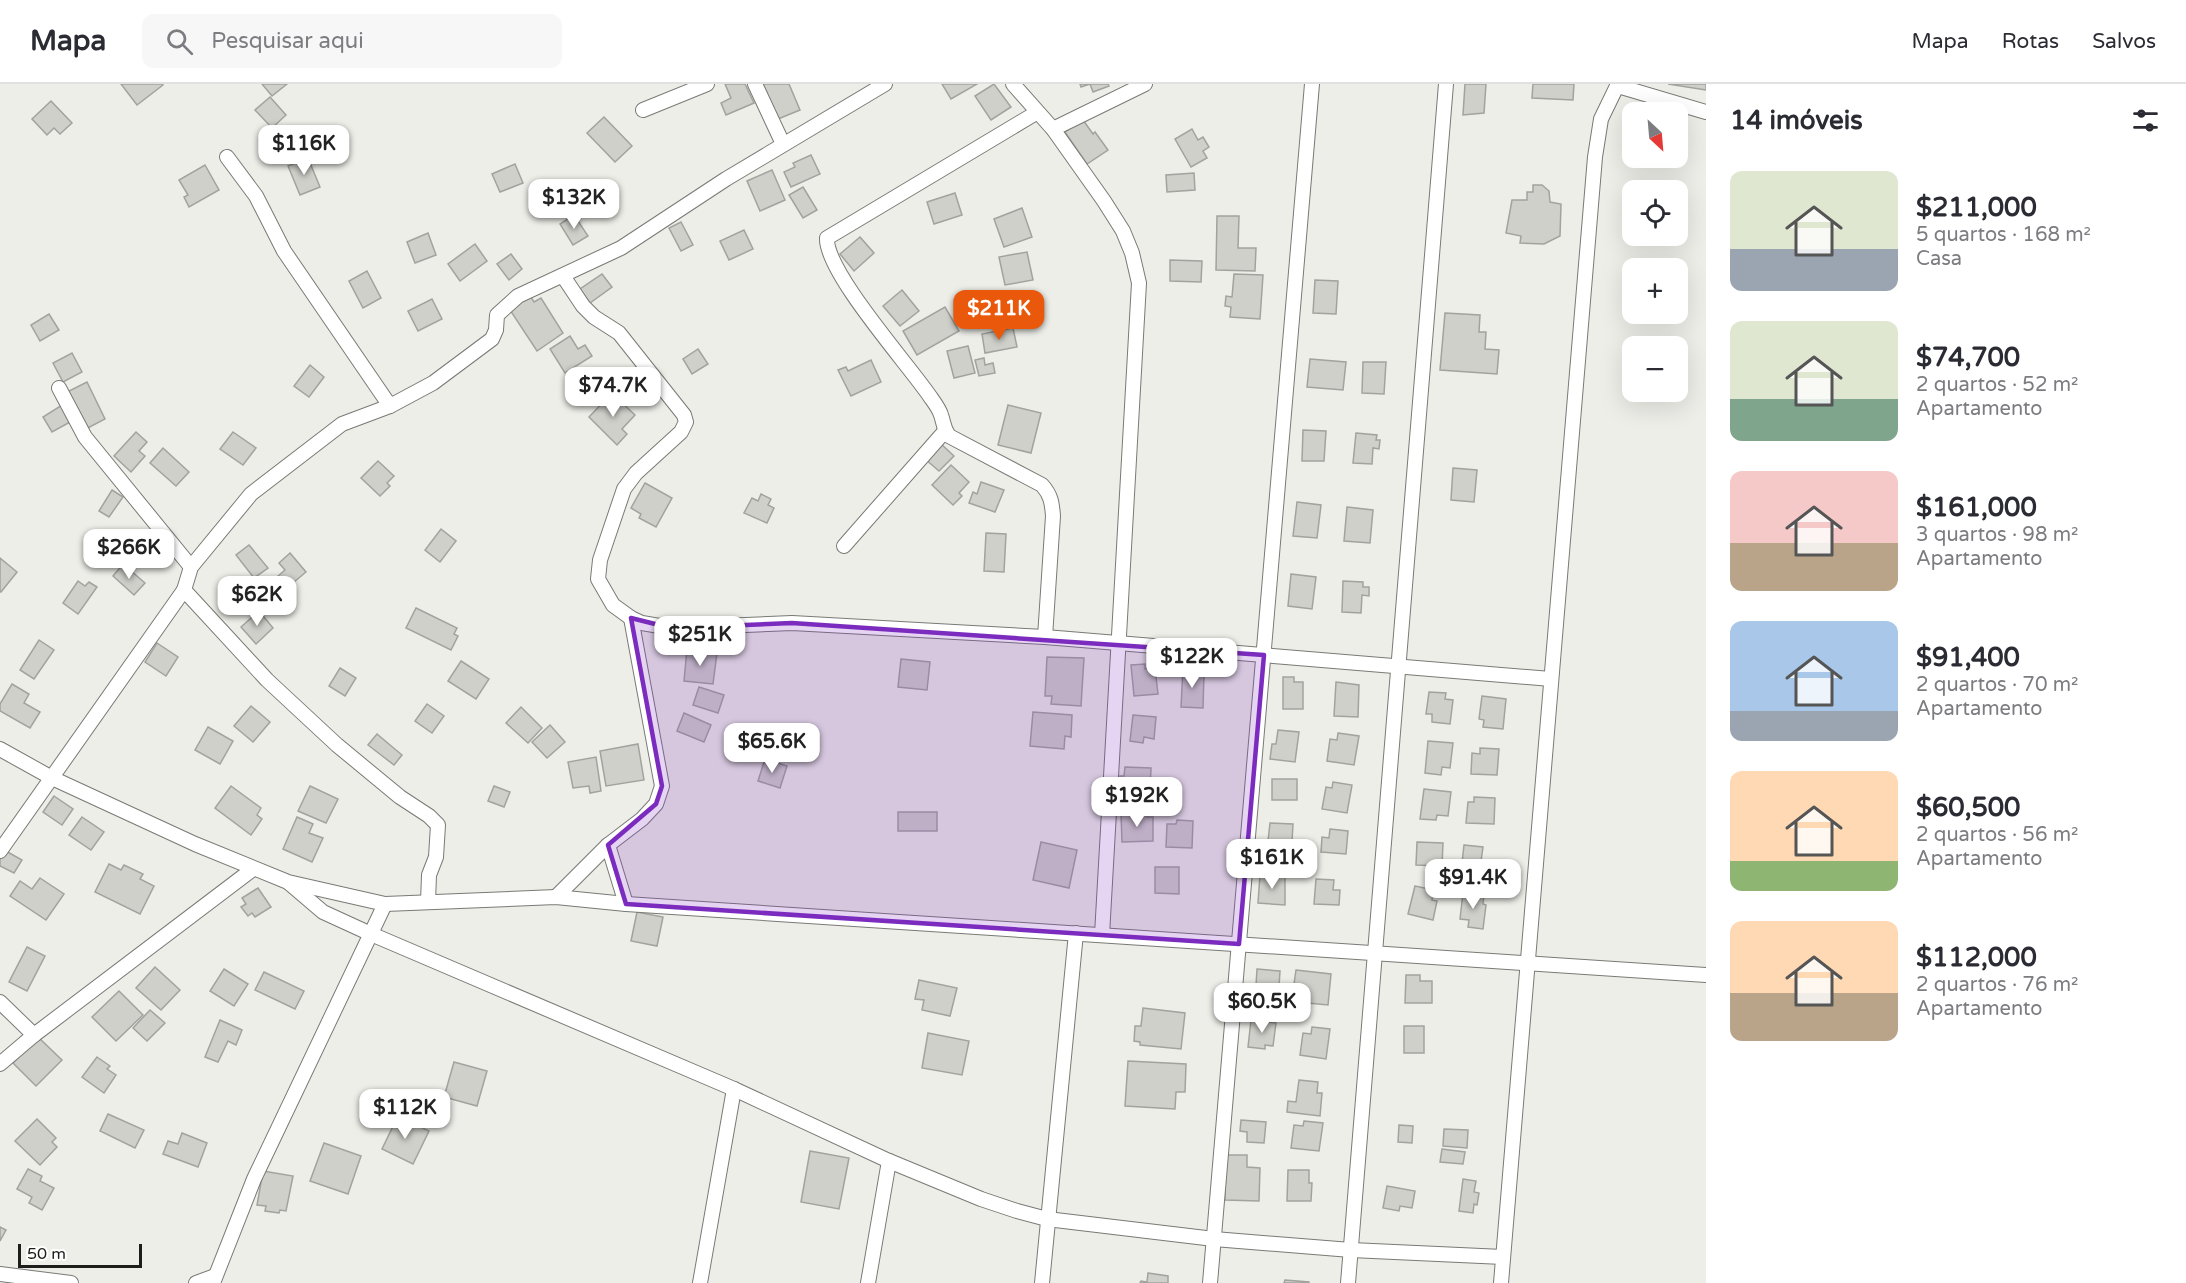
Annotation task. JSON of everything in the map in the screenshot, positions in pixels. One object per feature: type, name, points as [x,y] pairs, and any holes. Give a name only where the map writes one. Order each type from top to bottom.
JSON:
[{"type":"street","points":[[644,110],[707,84]]},
{"type":"street","points":[[755,84],[783,144]]},
{"type":"street","points":[[0,851],[184,590],[191,567],[252,494],[342,424],[390,406],[433,383],[492,339],[496,330],[497,315],[518,296],[621,248],[783,144],[885,84]]},
{"type":"street","points":[[1013,84],[1036,113],[1053,129],[1123,231],[1132,254],[1139,283],[1102,935]]},
{"type":"street","points":[[1053,129],[1145,84]]},
{"type":"street","points":[[1210,1283],[1312,84]]},
{"type":"street","points":[[1348,1283],[1446,84]]},
{"type":"street","points":[[1501,1283],[1595,158],[1601,120],[1618,85],[1706,112]]},
{"type":"street","points":[[1036,113],[827,238],[826,246],[848,288],[918,379],[942,416],[942,426],[949,436],[1042,485],[1049,492],[1053,516],[1045,637]]},
{"type":"street","points":[[227,157],[256,196],[284,251],[390,406]]},
{"type":"street","points":[[563,276],[583,306],[594,317],[619,333],[684,415],[686,422],[681,432],[636,473],[624,489],[600,560],[598,579],[614,605],[631,618],[671,628],[792,623],[1045,637],[1551,679]]},
{"type":"street","points":[[59,388],[85,437],[191,567]]},
{"type":"street","points":[[844,546],[945,431]]},
{"type":"street","points":[[184,590],[267,680],[311,721],[373,775],[438,825],[436,857],[429,875],[428,902]]},
{"type":"street","points":[[556,897],[608,845],[642,819],[656,804],[662,786],[631,618]]},
{"type":"street","points":[[0,749],[52,778],[253,869],[288,882],[385,904],[556,897],[626,904],[1706,975]]},
{"type":"street","points":[[608,845],[626,904]]},
{"type":"street","points":[[0,1064],[34,1035],[253,869]]},
{"type":"street","points":[[288,882],[323,912],[371,934],[734,1089],[889,1161],[981,1199],[1047,1219],[1214,1239],[1351,1250],[1503,1257]]},
{"type":"street","points":[[196,1283],[214,1280],[254,1179],[385,904]]},
{"type":"street","points":[[1042,1283],[1076,933]]},
{"type":"street","points":[[0,1002],[34,1035]]},
{"type":"street","points":[[700,1283],[734,1089]]},
{"type":"street","points":[[868,1283],[889,1161]]},
{"type":"street","points":[[0,1274],[72,1283]]},
{"type":"highlighted area","points":[[631,618],[671,628],[792,623],[1264,655],[1239,944],[626,904],[608,845],[656,804],[662,786]]},
{"type":"building","points":[[121,84],[162,84],[163,85],[137,105]]},
{"type":"building","points":[[262,84],[287,84],[272,96]]},
{"type":"building","points":[[725,84],[745,84],[754,103],[726,115],[721,103],[731,98]]},
{"type":"building","points":[[763,84],[789,84],[800,110],[778,119]]},
{"type":"building","points":[[942,84],[977,84],[951,99]]},
{"type":"building","points":[[994,84],[1011,107],[991,120],[975,96]]},
{"type":"building","points":[[1090,84],[1108,84],[1109,86],[1093,92]]},
{"type":"building","points":[[1465,84],[1486,84],[1484,113],[1463,115]]},
{"type":"building","points":[[1533,84],[1574,84],[1573,100],[1532,98]]},
{"type":"building","points":[[1668,84],[1706,84],[1706,90]]},
{"type":"building","points":[[270,97],[286,115],[272,128],[255,110]]},
{"type":"building","points":[[51,101],[72,123],[60,134],[54,128],[47,135],[32,119]]},
{"type":"building","points":[[604,117],[632,146],[615,162],[587,133]]},
{"type":"building","points":[[1083,120],[1108,150],[1087,164],[1065,132]]},
{"type":"building","points":[[1192,129],[1198,140],[1203,137],[1209,147],[1203,151],[1207,158],[1191,167],[1175,139]]},
{"type":"building","points":[[811,155],[820,174],[791,187],[784,172],[795,167],[793,163]]},
{"type":"building","points":[[308,158],[320,187],[300,195],[288,166]]},
{"type":"building","points":[[515,164],[523,183],[500,192],[492,174]]},
{"type":"building","points":[[205,165],[219,190],[189,207],[184,197],[188,195],[179,180]]},
{"type":"building","points":[[772,170],[785,200],[760,211],[747,181]]},
{"type":"building","points":[[1194,173],[1195,190],[1167,192],[1166,175]]},
{"type":"building","points":[[1533,185],[1542,185],[1549,191],[1550,202],[1561,204],[1560,236],[1544,244],[1520,243],[1521,236],[1506,233],[1512,200],[1527,200],[1527,192],[1533,192]]},
{"type":"building","points":[[803,187],[817,210],[803,218],[789,195]]},
{"type":"building","points":[[955,193],[962,215],[934,224],[927,202]]},
{"type":"building","points":[[1022,208],[1032,237],[1004,247],[994,219]]},
{"type":"building","points":[[574,215],[588,236],[573,245],[560,224]]},
{"type":"building","points":[[1217,216],[1239,216],[1238,248],[1256,248],[1255,271],[1216,270]]},
{"type":"building","points":[[681,222],[693,245],[681,251],[669,228]]},
{"type":"building","points":[[744,230],[753,249],[729,260],[720,241]]},
{"type":"building","points":[[428,233],[436,255],[415,263],[407,242]]},
{"type":"building","points":[[860,237],[874,253],[854,271],[840,254]]},
{"type":"building","points":[[475,244],[487,261],[460,281],[448,264]]},
{"type":"building","points":[[1027,252],[1033,280],[1005,285],[999,257]]},
{"type":"building","points":[[511,254],[522,269],[509,280],[497,264]]},
{"type":"building","points":[[1170,260],[1202,261],[1201,282],[1170,281]]},
{"type":"building","points":[[367,271],[381,298],[363,308],[349,281]]},
{"type":"building","points":[[602,274],[612,287],[590,303],[580,289]]},
{"type":"building","points":[[1234,274],[1263,275],[1260,319],[1230,317],[1231,307],[1225,306],[1226,296],[1232,297]]},
{"type":"building","points":[[1315,280],[1338,281],[1336,314],[1313,313]]},
{"type":"building","points":[[902,290],[919,311],[900,326],[883,306]]},
{"type":"building","points":[[529,294],[534,302],[541,298],[563,333],[537,351],[508,307]]},
{"type":"building","points":[[432,299],[442,319],[418,331],[408,311]]},
{"type":"building","points":[[945,307],[959,331],[917,355],[903,331]]},
{"type":"building","points":[[1445,313],[1480,315],[1479,332],[1486,332],[1485,349],[1499,350],[1497,374],[1440,370]]},
{"type":"building","points":[[49,314],[59,330],[40,341],[31,325]]},
{"type":"building","points":[[1013,328],[1017,347],[985,353],[982,334]]},
{"type":"building","points":[[570,336],[578,349],[585,345],[592,356],[565,373],[550,349]]},
{"type":"building","points":[[968,346],[975,373],[954,378],[947,351]]},
{"type":"building","points":[[698,349],[708,364],[692,374],[683,359]]},
{"type":"building","points":[[72,353],[82,372],[63,382],[53,363]]},
{"type":"building","points":[[984,358],[985,365],[993,363],[995,373],[979,376],[975,360]]},
{"type":"building","points":[[1310,359],[1346,362],[1343,390],[1307,387]]},
{"type":"building","points":[[871,360],[881,382],[851,396],[838,370],[846,367],[848,371]]},
{"type":"building","points":[[1363,362],[1386,362],[1384,394],[1362,393]]},
{"type":"building","points":[[310,365],[324,377],[309,397],[294,386]]},
{"type":"building","points":[[87,382],[105,419],[84,430],[65,393]]},
{"type":"building","points":[[612,393],[635,415],[622,429],[627,434],[617,445],[589,417]]},
{"type":"building","points":[[62,405],[72,421],[52,432],[43,417]]},
{"type":"building","points":[[1008,405],[1041,413],[1031,453],[998,445]]},
{"type":"building","points":[[1303,430],[1326,431],[1324,461],[1302,461]]},
{"type":"building","points":[[136,432],[147,442],[139,451],[145,456],[131,472],[114,456]]},
{"type":"building","points":[[233,432],[256,448],[243,465],[220,449]]},
{"type":"building","points":[[1356,433],[1377,435],[1376,440],[1380,440],[1379,449],[1373,448],[1372,464],[1353,463]]},
{"type":"building","points":[[940,443],[954,456],[939,471],[925,459]]},
{"type":"building","points":[[163,448],[189,472],[176,486],[150,463]]},
{"type":"building","points":[[378,461],[394,476],[387,483],[390,486],[380,496],[361,478]]},
{"type":"building","points":[[951,465],[969,482],[959,493],[962,496],[953,505],[932,485]]},
{"type":"building","points":[[1453,468],[1477,470],[1474,502],[1451,500]]},
{"type":"building","points":[[981,482],[1004,490],[995,512],[969,503],[973,492],[977,494]]},
{"type":"building","points":[[645,483],[672,498],[656,527],[639,518],[641,514],[631,508]]},
{"type":"building","points":[[112,490],[123,497],[109,517],[99,511]]},
{"type":"building","points":[[761,494],[771,499],[768,505],[774,508],[767,523],[744,513],[752,498],[758,501]]},
{"type":"building","points":[[1297,502],[1321,505],[1317,538],[1293,536]]},
{"type":"building","points":[[1347,507],[1373,510],[1370,543],[1344,541]]},
{"type":"building","points":[[441,529],[456,541],[440,562],[425,550]]},
{"type":"building","points":[[986,533],[1006,534],[1004,572],[984,571]]},
{"type":"building","points":[[249,545],[268,568],[254,578],[236,555]]},
{"type":"building","points":[[290,553],[306,572],[287,588],[278,576],[285,570],[279,563]]},
{"type":"building","points":[[0,558],[17,572],[1,592],[0,592]]},
{"type":"building","points":[[123,564],[145,583],[134,595],[113,576]]},
{"type":"building","points":[[1291,574],[1316,577],[1312,609],[1288,606]]},
{"type":"building","points":[[78,581],[85,586],[89,582],[97,587],[78,614],[63,603]]},
{"type":"building","points":[[1343,581],[1363,582],[1363,587],[1369,587],[1369,596],[1362,595],[1361,613],[1342,612]]},
{"type":"building","points":[[416,608],[457,628],[454,634],[458,636],[451,650],[406,628]]},
{"type":"building","points":[[259,611],[273,628],[256,644],[241,627]]},
{"type":"building","points":[[39,640],[54,650],[34,679],[20,670]]},
{"type":"building","points":[[157,643],[178,657],[166,676],[145,662]]},
{"type":"building","points":[[687,649],[717,653],[713,684],[684,681]]},
{"type":"building","points":[[1047,657],[1084,658],[1081,706],[1051,704],[1052,696],[1045,696]]},
{"type":"building","points":[[901,659],[930,662],[927,690],[898,687]]},
{"type":"building","points":[[461,661],[489,679],[476,699],[448,681]]},
{"type":"building","points":[[1145,664],[1145,669],[1155,668],[1158,694],[1134,696],[1131,665]]},
{"type":"building","points":[[340,668],[356,678],[345,696],[329,686]]},
{"type":"building","points":[[1183,668],[1196,668],[1195,673],[1204,673],[1203,708],[1181,707]]},
{"type":"building","points":[[1283,677],[1294,677],[1294,682],[1303,682],[1303,709],[1283,709]]},
{"type":"building","points":[[1336,682],[1359,685],[1358,717],[1334,716]]},
{"type":"building","points":[[12,684],[29,694],[24,703],[40,712],[30,728],[0,711],[0,704]]},
{"type":"building","points":[[699,687],[724,695],[718,713],[693,705]]},
{"type":"building","points":[[1429,692],[1446,693],[1445,699],[1453,700],[1450,724],[1432,722],[1432,714],[1426,714]]},
{"type":"building","points":[[1482,696],[1506,699],[1503,729],[1483,727],[1484,720],[1479,719]]},
{"type":"building","points":[[427,704],[444,716],[432,733],[415,721]]},
{"type":"building","points":[[251,706],[270,722],[253,742],[234,726]]},
{"type":"building","points":[[521,707],[542,728],[528,743],[506,723]]},
{"type":"building","points":[[1033,712],[1072,715],[1071,737],[1065,736],[1064,749],[1030,746]]},
{"type":"building","points":[[684,713],[711,725],[704,742],[677,731]]},
{"type":"building","points":[[1133,715],[1156,717],[1154,739],[1144,737],[1143,743],[1130,741]]},
{"type":"building","points":[[550,725],[565,742],[547,758],[532,742]]},
{"type":"building","points":[[208,727],[233,741],[220,764],[195,750]]},
{"type":"building","points":[[1278,730],[1299,732],[1295,762],[1270,759],[1272,744],[1276,744]]},
{"type":"building","points":[[1338,733],[1359,736],[1354,765],[1327,761],[1330,739],[1337,740]]},
{"type":"building","points":[[377,734],[402,755],[394,765],[368,745]]},
{"type":"building","points":[[1428,741],[1453,743],[1450,768],[1442,767],[1441,775],[1425,773]]},
{"type":"building","points":[[638,744],[644,780],[606,786],[600,751]]},
{"type":"building","points":[[1480,748],[1499,749],[1497,775],[1471,774],[1472,753],[1480,754]]},
{"type":"building","points":[[596,757],[601,791],[590,793],[589,786],[573,788],[568,762]]},
{"type":"building","points":[[765,759],[787,766],[780,788],[758,781]]},
{"type":"building","points":[[1125,767],[1151,768],[1150,790],[1119,788],[1120,776],[1124,776]]},
{"type":"building","points":[[1272,779],[1297,779],[1297,800],[1272,800]]},
{"type":"building","points":[[1333,782],[1352,785],[1347,813],[1322,809],[1326,787],[1332,788]]},
{"type":"building","points":[[231,786],[261,808],[257,815],[262,819],[251,835],[215,808]]},
{"type":"building","points":[[310,786],[338,799],[326,823],[298,811]]},
{"type":"building","points":[[494,786],[510,792],[504,807],[488,801]]},
{"type":"building","points":[[1424,789],[1451,792],[1448,816],[1437,815],[1436,820],[1420,819]]},
{"type":"building","points":[[54,796],[73,809],[62,825],[43,812]]},
{"type":"building","points":[[1474,797],[1495,798],[1494,824],[1466,823],[1468,802],[1474,802]]},
{"type":"building","points":[[898,812],[937,812],[937,831],[898,831]]},
{"type":"building","points":[[1147,813],[1147,817],[1153,817],[1153,841],[1122,842],[1121,814]]},
{"type":"building","points":[[82,817],[104,832],[91,850],[69,835]]},
{"type":"building","points":[[297,817],[313,824],[309,833],[323,838],[312,862],[283,849]]},
{"type":"building","points":[[1177,820],[1193,821],[1192,848],[1166,847],[1167,824],[1176,824]]},
{"type":"building","points":[[1270,823],[1293,824],[1292,842],[1268,841]]},
{"type":"building","points":[[1330,829],[1348,831],[1346,854],[1321,852],[1322,837],[1329,838]]},
{"type":"building","points":[[1041,842],[1077,850],[1069,888],[1033,880]]},
{"type":"building","points":[[1417,842],[1443,843],[1442,866],[1416,865]]},
{"type":"building","points":[[1464,845],[1483,847],[1481,861],[1491,862],[1489,875],[1461,872]]},
{"type":"building","points":[[4,850],[22,860],[14,873],[0,866],[0,857]]},
{"type":"building","points":[[109,864],[121,870],[124,865],[143,874],[140,879],[154,886],[140,914],[95,892]]},
{"type":"building","points":[[1155,867],[1179,867],[1179,894],[1155,893]]},
{"type":"building","points":[[1260,875],[1285,876],[1285,905],[1258,903]]},
{"type":"building","points":[[40,878],[64,894],[46,920],[10,896],[20,881],[32,889]]},
{"type":"building","points":[[1316,879],[1334,880],[1333,890],[1340,890],[1339,905],[1314,904]]},
{"type":"building","points":[[1415,886],[1434,890],[1432,900],[1437,901],[1433,920],[1408,914]]},
{"type":"building","points":[[258,888],[271,907],[255,917],[252,913],[248,916],[241,907],[246,904],[242,898]]},
{"type":"building","points":[[1463,893],[1484,895],[1483,904],[1486,905],[1483,929],[1468,927],[1469,920],[1460,919]]},
{"type":"building","points":[[637,912],[663,917],[657,946],[631,941]]},
{"type":"building","points":[[27,947],[45,956],[27,991],[9,982]]},
{"type":"building","points":[[155,967],[180,990],[161,1010],[136,988]]},
{"type":"building","points":[[224,969],[248,984],[234,1006],[210,991]]},
{"type":"building","points":[[1257,969],[1280,971],[1278,1003],[1255,1002]]},
{"type":"building","points":[[1296,970],[1331,974],[1328,1005],[1297,1002],[1298,991],[1293,991]]},
{"type":"building","points":[[264,972],[304,991],[295,1009],[255,990]]},
{"type":"building","points":[[1406,975],[1420,975],[1420,981],[1432,981],[1432,1003],[1405,1003]]},
{"type":"building","points":[[919,980],[957,988],[950,1016],[922,1010],[924,1000],[915,999]]},
{"type":"building","points":[[119,991],[143,1015],[116,1041],[92,1017]]},
{"type":"building","points":[[1143,1008],[1185,1013],[1181,1049],[1140,1045],[1140,1042],[1134,1041],[1135,1026],[1141,1026]]},
{"type":"building","points":[[150,1010],[165,1023],[147,1041],[133,1028]]},
{"type":"building","points":[[220,1020],[242,1030],[236,1045],[228,1041],[218,1062],[205,1057]]},
{"type":"building","points":[[1251,1020],[1276,1023],[1273,1046],[1265,1045],[1265,1049],[1248,1047]]},
{"type":"building","points":[[1404,1026],[1424,1026],[1424,1053],[1404,1053]]},
{"type":"building","points":[[1312,1027],[1330,1029],[1326,1059],[1300,1055],[1303,1033],[1311,1034]]},
{"type":"building","points":[[928,1033],[969,1041],[962,1075],[922,1068]]},
{"type":"building","points":[[38,1037],[62,1060],[36,1086],[13,1063]]},
{"type":"building","points":[[97,1057],[110,1066],[107,1069],[116,1075],[104,1093],[82,1077]]},
{"type":"building","points":[[1128,1061],[1186,1064],[1185,1092],[1176,1092],[1175,1109],[1125,1106]]},
{"type":"building","points":[[454,1062],[487,1071],[477,1106],[444,1097]]},
{"type":"building","points":[[1299,1080],[1318,1082],[1317,1093],[1322,1093],[1320,1116],[1287,1112],[1288,1101],[1296,1102]]},
{"type":"building","points":[[108,1114],[144,1130],[135,1148],[100,1131]]},
{"type":"building","points":[[398,1116],[429,1131],[413,1164],[382,1149]]},
{"type":"building","points":[[37,1119],[56,1138],[52,1142],[57,1147],[40,1165],[15,1141]]},
{"type":"building","points":[[1241,1120],[1266,1122],[1264,1143],[1247,1142],[1247,1132],[1240,1131]]},
{"type":"building","points":[[1304,1121],[1323,1123],[1319,1151],[1291,1148],[1294,1125],[1303,1126]]},
{"type":"building","points":[[1399,1125],[1413,1126],[1412,1143],[1398,1142]]},
{"type":"building","points":[[1444,1129],[1468,1130],[1467,1148],[1443,1146]]},
{"type":"building","points":[[182,1133],[207,1143],[198,1167],[163,1154],[168,1141],[178,1144]]},
{"type":"building","points":[[324,1143],[361,1156],[348,1194],[310,1181]]},
{"type":"building","points":[[1442,1149],[1465,1152],[1463,1164],[1440,1162]]},
{"type":"building","points":[[810,1151],[849,1158],[839,1209],[801,1202]]},
{"type":"building","points":[[1226,1155],[1247,1155],[1247,1167],[1260,1168],[1259,1201],[1225,1200]]},
{"type":"building","points":[[28,1169],[42,1176],[40,1181],[54,1188],[42,1210],[29,1203],[32,1197],[17,1189]]},
{"type":"building","points":[[1288,1170],[1309,1170],[1309,1183],[1312,1183],[1311,1201],[1287,1201]]},
{"type":"building","points":[[263,1171],[293,1176],[286,1211],[280,1210],[279,1213],[265,1211],[266,1206],[257,1205]]},
{"type":"building","points":[[1463,1179],[1476,1181],[1474,1192],[1479,1193],[1473,1213],[1459,1211]]},
{"type":"building","points":[[1387,1186],[1415,1191],[1412,1208],[1400,1206],[1399,1211],[1383,1208]]},
{"type":"building","points":[[0,1227],[6,1230],[0,1241]]},
{"type":"building","points":[[1148,1273],[1168,1276],[1168,1283],[1140,1283],[1141,1281],[1147,1282]]},
{"type":"building","points":[[1285,1280],[1309,1282],[1309,1283],[1284,1283]]}]
